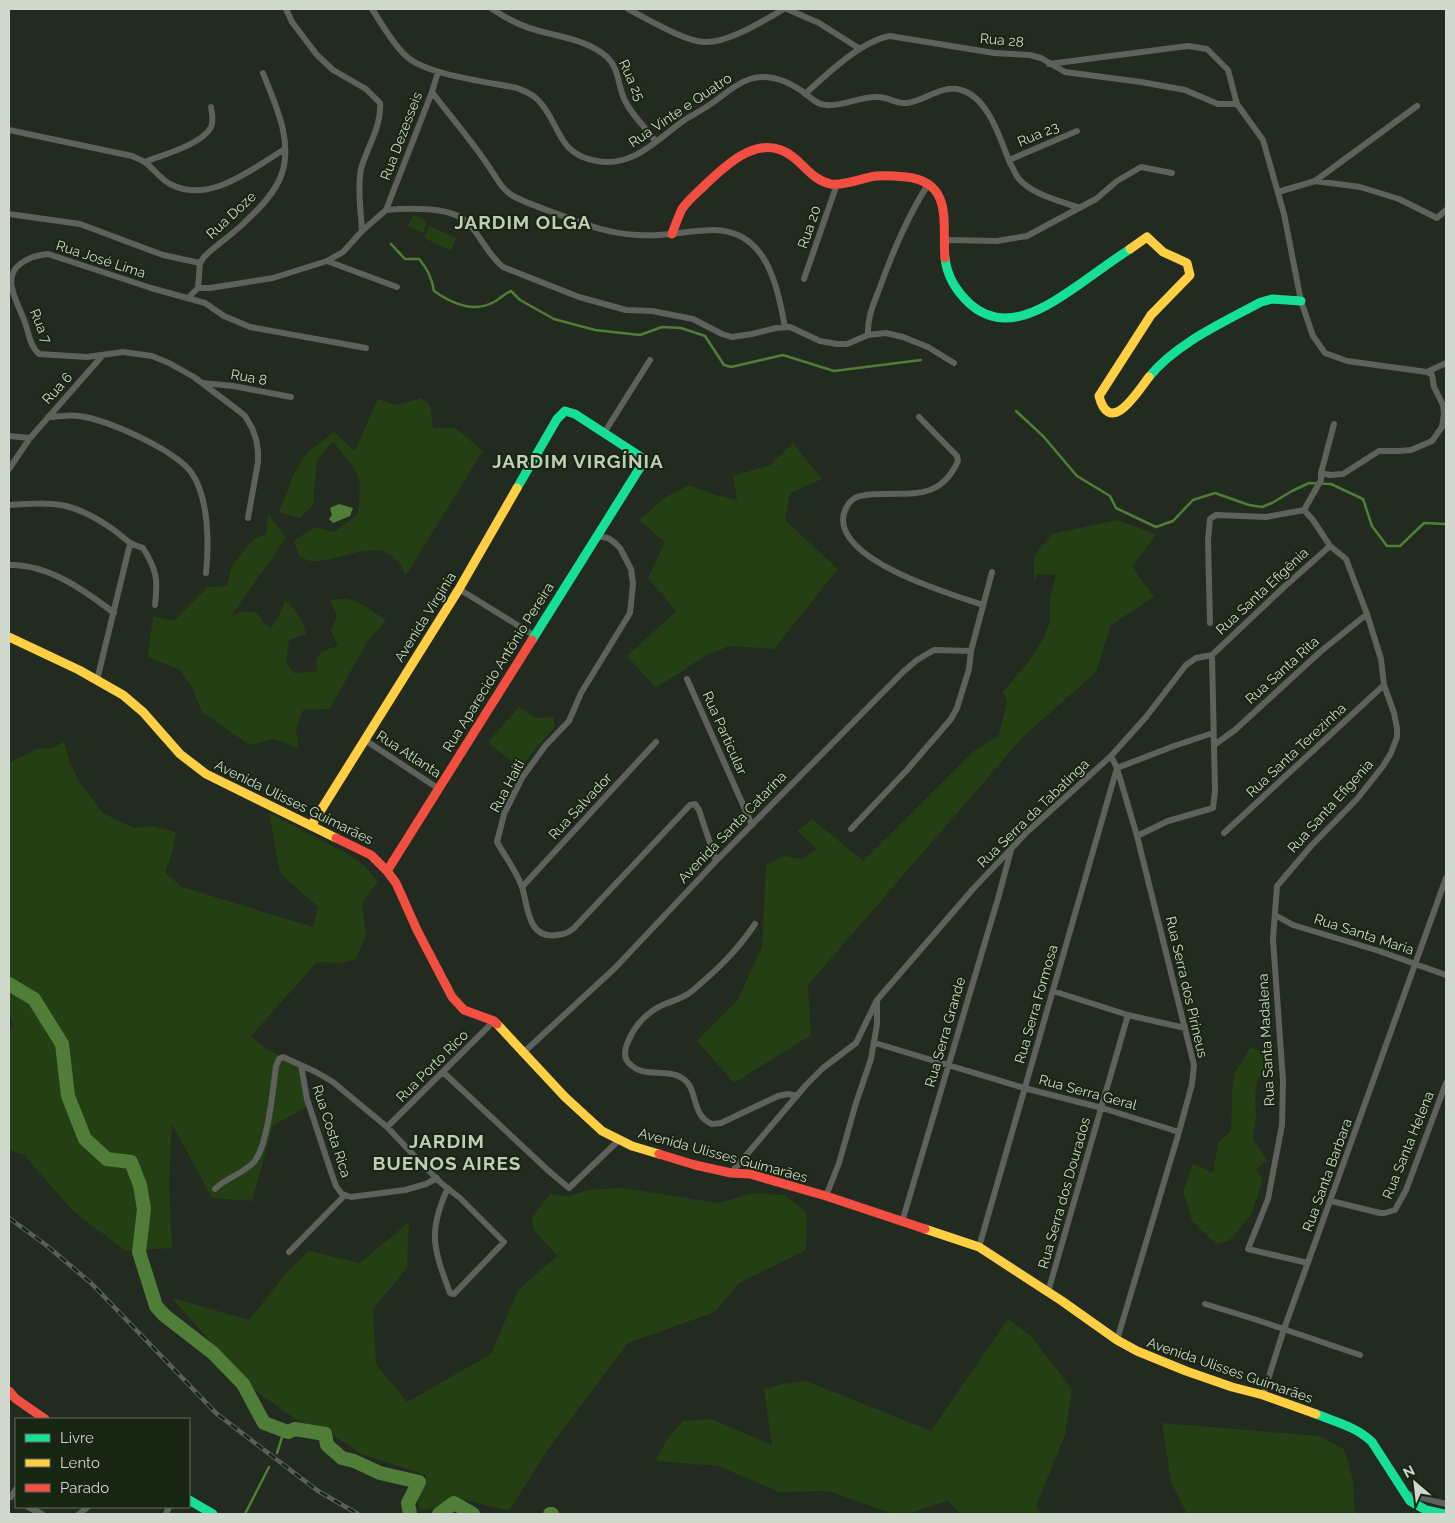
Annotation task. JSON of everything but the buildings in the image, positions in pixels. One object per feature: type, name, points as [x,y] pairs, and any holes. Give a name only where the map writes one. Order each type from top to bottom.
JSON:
[{"type":"street","points":[[286,9],[292,22],[317,55],[333,70],[366,89],[380,103],[381,113],[360,171],[362,231]]},
{"type":"street","name":"Rua Vinte e Quatro","points":[[372,9],[407,57],[423,67],[528,92],[538,100],[564,142],[573,152],[587,159],[599,162],[621,162],[640,154],[687,119],[747,80],[757,77],[789,84],[821,105],[828,106],[872,97],[905,103],[941,90],[962,90],[975,98],[985,110],[997,130],[1018,178],[1030,189],[1080,208]]},
{"type":"street","name":"Rua 25","points":[[492,9],[510,20],[535,30],[584,43],[609,59],[615,68],[626,103],[656,142]]},
{"type":"street","points":[[628,9],[680,34],[706,42],[725,38],[752,27],[785,9],[819,23],[860,49]]},
{"type":"street","name":"Rua 28","points":[[805,94],[860,49],[878,39],[890,36],[994,53],[1030,55],[1041,58],[1049,64],[1072,74],[1096,75],[1141,82],[1185,90],[1218,104],[1237,104]]},
{"type":"street","points":[[1049,64],[1188,46],[1207,49],[1228,70],[1237,104],[1263,140],[1278,192],[1300,301],[1312,336],[1325,353],[1347,361],[1426,372],[1433,377],[1434,387],[1442,406],[1442,427],[1436,438],[1411,450],[1399,452],[1379,451],[1350,471],[1343,474],[1321,477]]},
{"type":"street","name":"Rua Dezesseis","points":[[386,210],[438,72]]},
{"type":"street","name":"Rua Doze","points":[[200,263],[208,252],[245,222],[274,189],[282,174],[285,149],[283,130],[263,73]]},
{"type":"street","points":[[432,92],[488,164],[504,188],[513,196],[604,231],[640,235],[713,230],[727,231],[739,235],[754,246],[765,260],[775,282],[785,327]]},
{"type":"street","points":[[1278,192],[1315,181],[1417,106]]},
{"type":"street","points":[[145,162],[185,146],[208,133],[213,119],[211,107]]},
{"type":"street","points":[[9,130],[105,151],[121,152],[145,162],[163,180],[172,185],[191,190],[223,185],[285,149]]},
{"type":"street","name":"Rua 23","points":[[1009,160],[1077,131]]},
{"type":"street","points":[[672,234],[680,214],[690,200],[721,170],[733,160],[753,149],[768,147],[792,154],[800,164],[824,183],[837,184],[878,176],[918,178],[929,183],[937,193],[942,208],[945,223],[945,260],[950,281],[969,303],[990,316],[1010,317],[1033,312],[1048,306],[1147,237],[1163,252],[1187,263],[1190,275],[1151,315],[1099,396],[1102,406],[1109,413],[1116,414],[1123,410],[1156,368],[1175,352],[1214,328],[1261,302],[1272,299],[1300,301]]},
{"type":"street","points":[[945,240],[998,242],[1017,238],[1036,232],[1096,199],[1117,181],[1141,167],[1172,173]]},
{"type":"street","points":[[1315,181],[1360,186],[1399,199],[1437,218],[1446,210]]},
{"type":"street","points":[[868,335],[869,317],[886,270],[911,213],[929,183]]},
{"type":"street","name":"Rua 20","points":[[804,279],[837,184]]},
{"type":"street","points":[[198,288],[210,288],[273,278],[327,261],[343,252],[362,231],[386,210],[417,209],[454,214],[464,218],[487,251],[503,267],[579,296],[626,310],[652,311],[693,318],[722,334],[732,337],[785,327],[796,329],[829,344],[847,344],[868,335],[886,333],[903,337],[928,347],[954,364]]},
{"type":"street","points":[[9,214],[80,224],[163,255],[200,263],[198,288],[188,298]]},
{"type":"street","name":"Rua José Lima","points":[[11,274],[26,259],[36,255],[48,254],[151,288],[205,303],[224,316],[250,327],[366,348]]},
{"type":"street","points":[[327,261],[397,287]]},
{"type":"street","name":"Rua 7","points":[[11,274],[14,294],[32,345],[39,354],[77,357],[103,355]]},
{"type":"street","points":[[103,355],[123,352],[152,356],[181,369],[203,383],[245,416],[256,439],[258,462],[248,518]]},
{"type":"street","name":"Rua 6","points":[[9,469],[30,438],[103,355]]},
{"type":"street","points":[[604,433],[650,360]]},
{"type":"street","points":[[1426,372],[1446,363]]},
{"type":"street","name":"Rua 8","points":[[203,383],[233,386],[290,397]]},
{"type":"street","name":"Avenida Virginia","points":[[311,826],[459,589],[557,419],[563,412],[571,412],[604,433]]},
{"type":"street","points":[[48,417],[76,415],[105,422],[136,435],[181,462],[191,472],[203,503],[208,550],[206,573]]},
{"type":"street","points":[[919,417],[957,456],[958,461],[950,474],[943,484],[931,491],[876,494],[858,497],[850,503],[843,515],[844,528],[848,536],[862,550],[889,570],[983,605]]},
{"type":"street","points":[[1210,623],[1208,531],[1210,519],[1216,515],[1266,517],[1304,510],[1317,490],[1334,424]]},
{"type":"street","name":"Rua Aparecido Antônio Pereira","points":[[387,871],[641,466],[641,457],[604,433]]},
{"type":"street","points":[[9,436],[30,438]]},
{"type":"street","points":[[9,505],[49,502],[72,507],[112,528],[130,544],[143,548],[151,561],[158,583],[155,605]]},
{"type":"street","name":"Rua Santa Efigenia","points":[[1275,915],[1277,886],[1311,846],[1357,799],[1383,766],[1391,753],[1397,737],[1394,712],[1384,685],[1381,659],[1367,614],[1346,559],[1330,546],[1304,510]]},
{"type":"street","name":"Rua Haiti","points":[[596,536],[608,538],[615,543],[620,548],[631,569],[633,589],[630,613],[581,692],[570,720],[545,746],[522,778],[504,814],[496,842],[522,886],[529,916],[538,930],[552,936],[568,933],[687,806],[695,804],[699,810],[716,861]]},
{"type":"street","points":[[98,680],[130,544]]},
{"type":"street","name":"Rua Santa Efigênia","points":[[1212,655],[1330,546]]},
{"type":"street","points":[[9,565],[32,567],[51,574],[94,598],[114,613]]},
{"type":"street","points":[[850,829],[914,763],[951,719],[957,708],[970,669],[971,651],[992,572]]},
{"type":"street","points":[[459,589],[535,636]]},
{"type":"street","name":"Rua Santa Rita","points":[[1214,745],[1235,730],[1320,652],[1367,614]]},
{"type":"street","name":"Avenida Ulisses Guimarães","points":[[9,637],[79,670],[132,701],[180,754],[206,774],[371,855],[396,883],[417,930],[452,997],[464,1010],[494,1022],[564,1097],[602,1131],[632,1146],[695,1165],[731,1173],[750,1174],[826,1196],[978,1247],[1048,1292],[1117,1340],[1152,1359],[1232,1387],[1263,1395],[1350,1426],[1364,1434],[1376,1447],[1404,1493],[1417,1506],[1444,1514]]},
{"type":"street","name":"Avenida Santa Catarina","points":[[524,1052],[615,968],[716,861],[903,672],[917,660],[934,650],[971,651]]},
{"type":"street","points":[[1137,836],[1168,822],[1213,808],[1215,791],[1212,655]]},
{"type":"street","name":"Rua Serra da Tabatinga","points":[[731,1173],[806,1085],[823,1068],[856,1043],[877,1000],[1011,848],[1111,756],[1146,717],[1182,669],[1196,658],[1212,655]]},
{"type":"street","name":"Rua Particular","points":[[687,679],[752,825]]},
{"type":"street","name":"Rua Santa Terezinha","points":[[1224,833],[1384,685]]},
{"type":"street","points":[[1117,768],[1213,733]]},
{"type":"street","name":"Rua Atlanta","points":[[365,740],[439,789]]},
{"type":"street","name":"Rua Salvador","points":[[522,886],[656,742]]},
{"type":"street","name":"Rua Serra dos Pirineus","points":[[1111,756],[1117,768],[1137,836],[1194,1066],[1194,1076],[1179,1132],[1117,1340]]},
{"type":"street","name":"Rua Serra Formosa","points":[[978,1247],[1117,768]]},
{"type":"street","name":"Rua Serra Grande","points":[[902,1222],[999,896],[1011,848]]},
{"type":"street","name":"Rua Santa Barbara","points":[[1263,1395],[1284,1329],[1446,878]]},
{"type":"street","name":"Rua Santa Maria","points":[[1275,915],[1293,925],[1446,975]]},
{"type":"street","name":"Rua Santa Madalena","points":[[1275,915],[1273,939],[1283,1081],[1282,1125],[1268,1199],[1248,1249],[1308,1262]]},
{"type":"street","points":[[755,924],[733,954],[692,992],[657,1008],[643,1018],[626,1046],[625,1056],[630,1065],[640,1071],[682,1077],[688,1084],[700,1115],[712,1124],[721,1123],[778,1096],[788,1094],[797,1096]]},
{"type":"street","points":[[1053,992],[1128,1015],[1185,1028]]},
{"type":"street","points":[[826,1196],[840,1162],[856,1103],[871,1059],[877,1024],[877,1000]]},
{"type":"street","name":"Rua Serra dos Dourados","points":[[1048,1292],[1128,1015]]},
{"type":"street","name":"Rua Porto Rico","points":[[387,1128],[494,1022]]},
{"type":"street","name":"Rua Serra Geral","points":[[875,1043],[1179,1132]]},
{"type":"street","points":[[215,1189],[250,1166],[257,1158],[263,1141],[272,1100],[276,1066],[279,1059],[285,1057],[333,1082],[387,1128],[504,1242],[454,1294],[450,1293],[436,1253],[434,1234],[437,1214],[448,1188]]},
{"type":"street","name":"Rua Costa Rica","points":[[301,1065],[307,1100],[331,1172],[336,1186],[345,1195],[351,1197],[404,1190],[426,1184],[437,1178]]},
{"type":"street","points":[[442,1072],[569,1188],[619,1140]]},
{"type":"street","name":"Rua Santa Helena","points":[[1331,1201],[1380,1213],[1395,1210],[1406,1190],[1446,1083]]},
{"type":"street","points":[[289,1252],[345,1195]]},
{"type":"street","points":[[1204,1304],[1360,1355]]},
{"type":"street","points":[[9,1391],[16,1399],[44,1418]]},
{"type":"street","points":[[1404,1493],[1446,1504]]},
{"type":"street","points":[[190,1501],[213,1514]]},
{"type":"street","points":[[30,1508],[42,1514]]},
{"type":"shaded area","points":[[413,215],[427,221],[423,233],[408,226]]},
{"type":"shaded area","points":[[430,226],[456,238],[451,251],[424,238]]},
{"type":"shaded area","points":[[421,398],[430,405],[433,428],[455,428],[483,451],[406,575],[395,559],[387,553],[377,550],[320,561],[310,561],[299,556],[294,541],[314,527],[334,532],[358,514],[360,485],[357,473],[333,441],[317,460],[313,505],[300,518],[279,512],[295,471],[308,452],[334,432],[355,451],[378,399],[396,405]]},
{"type":"shaded area","points":[[793,443],[822,479],[790,493],[785,520],[838,569],[774,649],[729,646],[705,656],[656,688],[627,656],[676,611],[648,578],[665,542],[639,520],[666,497],[689,485],[712,494],[737,500],[733,476],[770,465]]},
{"type":"shaded area","points":[[339,504],[353,508],[350,516],[333,523],[329,519],[332,515],[330,508]]},
{"type":"shaded area","points":[[268,514],[286,538],[231,616],[243,611],[258,613],[263,622],[271,628],[279,616],[285,600],[303,624],[306,634],[289,640],[286,663],[294,673],[317,671],[316,660],[322,651],[338,646],[331,631],[337,616],[330,601],[338,599],[352,600],[360,603],[386,621],[368,640],[330,709],[303,710],[296,729],[299,749],[275,739],[249,745],[202,712],[191,685],[178,669],[148,657],[153,616],[174,621],[208,587],[227,586],[232,565],[254,539],[266,534]]},
{"type":"shaded area","points":[[1117,520],[1156,534],[1132,567],[1154,597],[1111,625],[1096,672],[1023,737],[808,985],[811,1035],[734,1083],[697,1041],[737,1001],[762,947],[766,865],[784,856],[802,859],[817,849],[797,831],[812,819],[863,861],[974,751],[999,735],[1007,701],[1003,692],[1029,661],[1043,640],[1050,622],[1050,599],[1056,575],[1038,574],[1034,581],[1034,556],[1052,534]]},
{"type":"shaded area","points":[[519,707],[536,718],[553,717],[555,727],[520,769],[488,742]]},
{"type":"shaded area","points":[[64,742],[70,763],[81,784],[103,813],[134,828],[152,826],[176,832],[173,850],[165,873],[182,887],[313,927],[318,907],[280,873],[269,813],[346,853],[364,865],[378,882],[362,904],[366,935],[356,959],[343,963],[317,962],[251,1036],[265,1048],[301,1067],[307,1107],[273,1125],[252,1201],[212,1198],[172,1124],[169,1182],[172,1248],[126,1251],[73,1211],[24,1155],[9,1150],[9,1030],[14,1025],[9,1016],[9,763],[37,749],[51,748]]},
{"type":"shaded area","points":[[1250,1048],[1271,1053],[1257,1082],[1253,1139],[1267,1160],[1256,1169],[1263,1180],[1251,1215],[1229,1241],[1216,1244],[1192,1221],[1183,1191],[1193,1164],[1213,1173],[1218,1143],[1231,1131],[1232,1091],[1235,1072]]},
{"type":"shaded area","points":[[623,1188],[718,1203],[753,1193],[785,1195],[807,1213],[806,1250],[739,1283],[715,1312],[628,1343],[549,1448],[509,1511],[453,1497],[443,1506],[421,1511],[417,1500],[426,1475],[361,1454],[329,1432],[295,1419],[250,1387],[172,1298],[249,1320],[286,1273],[309,1251],[360,1263],[409,1222],[407,1268],[373,1309],[376,1364],[407,1402],[491,1354],[518,1290],[557,1256],[533,1229],[532,1218],[550,1194],[569,1196],[588,1190]]},
{"type":"shaded area","points":[[1008,1319],[1031,1336],[1072,1389],[1065,1435],[1036,1506],[1043,1514],[960,1514],[948,1501],[907,1514],[894,1514],[828,1491],[779,1492],[718,1466],[655,1461],[667,1440],[683,1421],[711,1419],[772,1445],[764,1389],[782,1384],[806,1381],[931,1431]]},
{"type":"shaded area","points":[[1162,1423],[1320,1436],[1344,1449],[1353,1480],[1355,1514],[1187,1514],[1171,1482]]},
{"type":"waterway","points":[[391,244],[405,259],[419,259],[429,274],[434,291],[455,303],[479,307],[496,301],[511,291],[520,300],[554,319],[595,330],[640,335],[662,327],[681,328],[705,336],[724,365],[731,367],[783,355],[834,371],[921,360]]},
{"type":"waterway","points":[[1016,411],[1043,436],[1077,476],[1110,496],[1116,508],[1156,527],[1173,521],[1193,500],[1215,493],[1249,505],[1262,507],[1309,483],[1331,484],[1363,499],[1372,526],[1387,546],[1400,546],[1424,523],[1446,524]]},
{"type":"waterway","points":[[9,984],[34,999],[62,1044],[68,1096],[85,1139],[107,1159],[131,1162],[140,1185],[144,1209],[139,1252],[156,1306],[164,1315],[213,1353],[243,1384],[264,1423],[288,1432],[295,1429],[325,1434],[327,1445],[342,1458],[354,1461],[380,1473],[419,1482],[408,1503],[410,1514]]},
{"type":"waterway","points":[[277,1453],[284,1431]]},
{"type":"waterway","points":[[245,1514],[269,1467]]},
{"type":"waterway","points":[[439,1514],[454,1503],[473,1514]]},
{"type":"railway","points":[[9,1218],[46,1245],[91,1283],[217,1414],[318,1491],[358,1514]]},
{"type":"traffic: fast","points":[[945,258],[953,283],[970,304],[984,313],[1012,318],[1041,308],[1054,301],[1130,249]]},
{"type":"traffic: fast","points":[[1149,377],[1172,354],[1186,344],[1261,302],[1272,299],[1301,301]]},
{"type":"traffic: fast","points":[[517,488],[557,419],[565,411],[575,414],[641,457],[641,466],[532,640]]},
{"type":"traffic: fast","points":[[1316,1414],[1360,1432],[1372,1442],[1410,1501],[1426,1510],[1444,1514]]},
{"type":"traffic: fast","points":[[190,1501],[213,1514]]},
{"type":"traffic: slow","points":[[1130,249],[1147,237],[1163,252],[1187,263],[1190,275],[1151,315],[1099,396],[1104,408],[1110,413],[1117,412],[1131,400],[1149,377]]},
{"type":"traffic: slow","points":[[311,826],[459,589],[517,488]]},
{"type":"traffic: slow","points":[[9,637],[79,670],[123,695],[143,712],[180,754],[206,774],[336,838]]},
{"type":"traffic: slow","points":[[497,1024],[565,1097],[602,1131],[632,1146],[659,1154]]},
{"type":"traffic: slow","points":[[925,1229],[979,1247],[1062,1301],[1117,1340],[1137,1351],[1186,1371],[1316,1414]]},
{"type":"traffic: jam","points":[[672,234],[684,206],[731,162],[750,151],[760,148],[771,148],[788,153],[817,178],[831,184],[842,184],[870,177],[887,176],[906,177],[921,181],[932,187],[939,196],[942,207],[945,258]]},
{"type":"traffic: jam","points":[[387,871],[532,640]]},
{"type":"traffic: jam","points":[[336,838],[371,855],[387,871],[396,883],[417,930],[452,997],[464,1010],[494,1021],[497,1024]]},
{"type":"traffic: jam","points":[[659,1154],[731,1173],[750,1174],[826,1196],[925,1229]]},
{"type":"traffic: jam","points":[[9,1391],[16,1399],[44,1418]]},
{"type":"district","name":"JARDIM OLGA","points":[[523,222]]},
{"type":"district","name":"JARDIM VIRGÍNIA","points":[[578,461]]},
{"type":"district","name":"JARDIM BUENOS AIRES","points":[[447,1152]]}]
